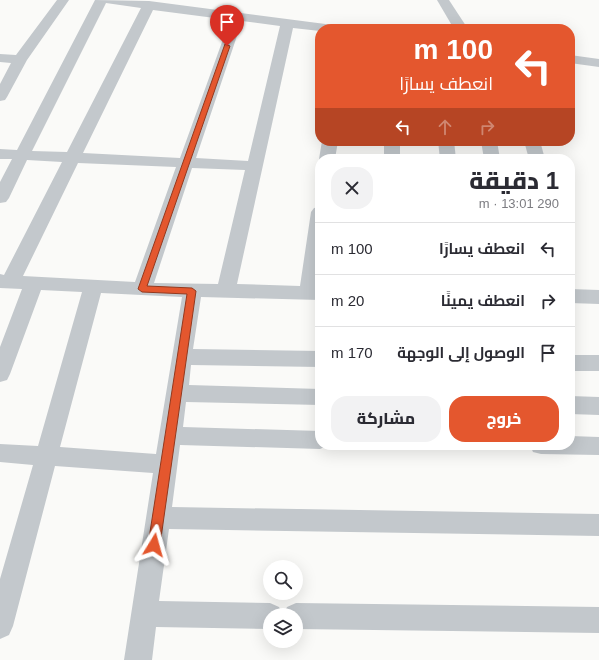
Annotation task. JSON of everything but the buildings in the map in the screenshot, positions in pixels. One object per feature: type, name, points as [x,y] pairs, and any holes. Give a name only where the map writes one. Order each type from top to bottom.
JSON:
[{"type":"street","points":[[0,97],[20,60],[63,0]]},
{"type":"street","points":[[0,198],[101,0]]},
{"type":"street","points":[[107,0],[315,27]]},
{"type":"street","points":[[443,0],[458,24]]},
{"type":"street","points":[[149,5],[72,158],[5,281],[93,287],[192,291],[314,293],[315,280]]},
{"type":"street","points":[[142,289],[237,17]]},
{"type":"street","points":[[226,292],[287,23]]},
{"type":"street","points":[[0,58],[20,60]]},
{"type":"street","points":[[575,60],[599,63]]},
{"type":"street","points":[[0,154],[255,166]]},
{"type":"street","points":[[0,374],[34,283]]},
{"type":"street","points":[[0,626],[93,287]]},
{"type":"street","points":[[138,660],[192,291]]},
{"type":"street","points":[[575,295],[599,297]]},
{"type":"street","points":[[182,357],[315,359]]},
{"type":"street","points":[[575,363],[599,363]]},
{"type":"street","points":[[176,393],[315,397]]},
{"type":"street","points":[[575,405],[599,406]]},
{"type":"street","points":[[170,436],[315,440]]},
{"type":"street","points":[[575,446],[599,446]]},
{"type":"street","points":[[0,453],[166,464]]},
{"type":"street","points":[[158,518],[599,525]]},
{"type":"street","points":[[144,614],[263,616]]},
{"type":"street","points":[[303,616],[599,620]]},
{"type":"route","points":[[154,545],[192,291],[142,289],[227,46]]}]
